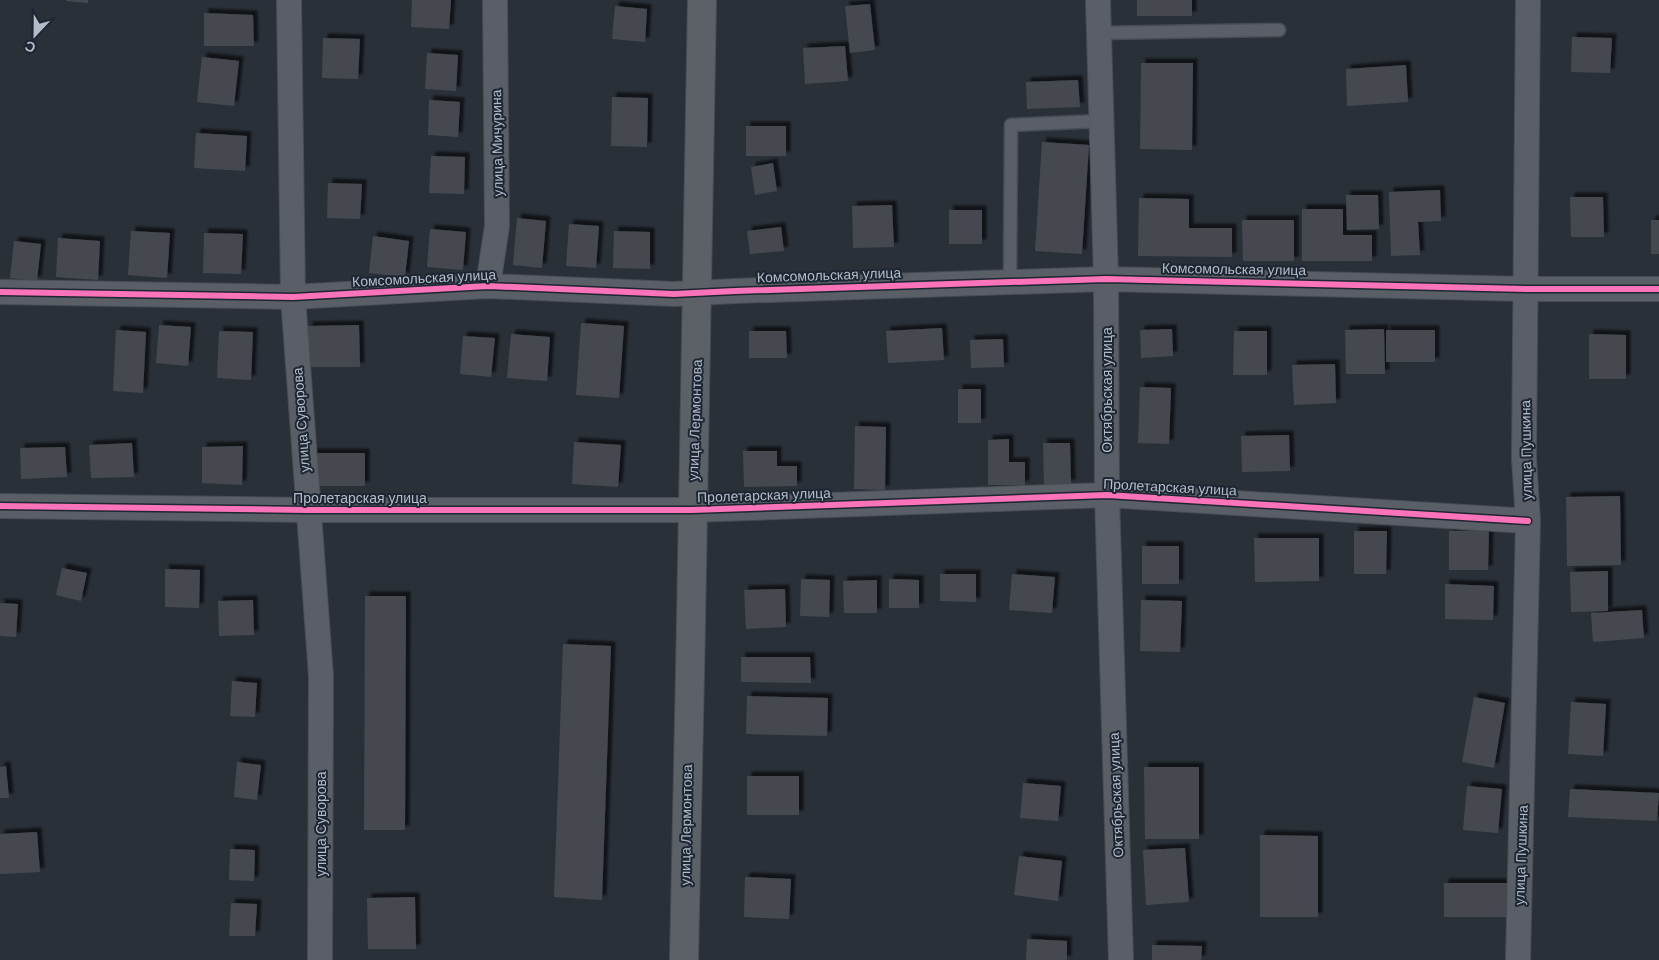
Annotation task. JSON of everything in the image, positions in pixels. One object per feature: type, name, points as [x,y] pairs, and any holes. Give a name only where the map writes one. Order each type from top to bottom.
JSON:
[{"type":"main road","name":"улица Лермонтова","points":[[684,960],[692,510],[700,294],[702,0]]},
{"type":"street","name":"улица Суворова","points":[[289,0],[293,297],[321,676],[320,960]]},
{"type":"street","name":"улица Мичурина","points":[[488,286],[497,226],[495,0]]},
{"type":"street","name":"Октябрьская улица","points":[[1098,0],[1106,279],[1108,495],[1121,960]]},
{"type":"street","name":"улица Пушкина","points":[[1518,960],[1528,521],[1524,459],[1528,0]]},
{"type":"street","name":"Комсомольская улица","points":[[0,292],[293,297],[488,286],[700,294],[735,291],[1106,279],[1526,289],[1659,289]]},
{"type":"street","name":"Пролетарская улица","points":[[0,506],[308,510],[692,510],[1108,495],[1528,521]]},
{"type":"lane","points":[[1099,33],[1279,30]]},
{"type":"lane","points":[[1010,282],[1012,125],[1101,122]]},
{"type":"building","points":[[88,0],[88,3],[66,1]]},
{"type":"building","points":[[412,0],[451,0],[449,29],[411,27]]},
{"type":"building","points":[[1137,0],[1192,0],[1192,16],[1137,16]]},
{"type":"building","points":[[870,4],[875,50],[850,53],[845,6]]},
{"type":"building","points":[[615,6],[647,9],[645,42],[612,39]]},
{"type":"building","points":[[204,13],[253,15],[254,46],[204,46]]},
{"type":"building","points":[[1572,37],[1612,38],[1610,73],[1571,72]]},
{"type":"building","points":[[323,38],[360,39],[358,79],[322,78]]},
{"type":"building","points":[[845,46],[848,81],[805,84],[803,48]]},
{"type":"building","points":[[427,53],[458,55],[456,91],[425,89]]},
{"type":"building","points":[[202,57],[239,61],[234,106],[197,102]]},
{"type":"building","points":[[1141,63],[1193,63],[1192,150],[1140,149]]},
{"type":"building","points":[[1406,65],[1408,102],[1347,106],[1346,69]]},
{"type":"building","points":[[1078,80],[1080,107],[1027,109],[1026,82]]},
{"type":"building","points":[[612,97],[648,98],[647,147],[611,146]]},
{"type":"building","points":[[429,100],[460,102],[458,137],[428,135]]},
{"type":"building","points":[[746,126],[786,126],[786,156],[746,156]]},
{"type":"building","points":[[196,133],[247,136],[245,171],[194,168]]},
{"type":"building","points":[[1042,142],[1089,145],[1082,254],[1035,251]]},
{"type":"building","points":[[431,156],[465,157],[464,194],[429,193]]},
{"type":"building","points":[[773,163],[777,191],[755,195],[751,167]]},
{"type":"building","points":[[328,183],[362,184],[360,219],[327,218]]},
{"type":"building","points":[[1440,190],[1441,221],[1418,222],[1420,255],[1391,256],[1389,192]]},
{"type":"building","points":[[1346,195],[1378,195],[1379,229],[1347,230]]},
{"type":"building","points":[[1570,197],[1603,197],[1604,237],[1571,237]]},
{"type":"building","points":[[1139,198],[1189,199],[1189,228],[1232,228],[1232,257],[1138,256]]},
{"type":"building","points":[[892,205],[894,247],[853,248],[852,206]]},
{"type":"building","points":[[1302,209],[1343,209],[1343,235],[1372,235],[1372,261],[1302,261]]},
{"type":"building","points":[[949,210],[982,210],[982,244],[949,244]]},
{"type":"building","points":[[517,218],[546,221],[542,268],[513,265]]},
{"type":"building","points":[[1242,220],[1294,220],[1294,261],[1243,261]]},
{"type":"building","points":[[1651,220],[1659,220],[1659,254],[1651,254]]},
{"type":"building","points":[[569,224],[599,226],[596,268],[566,266]]},
{"type":"building","points":[[781,227],[784,251],[750,254],[747,231]]},
{"type":"building","points":[[430,229],[466,232],[463,270],[427,267]]},
{"type":"building","points":[[131,231],[170,233],[167,278],[128,275]]},
{"type":"building","points":[[614,231],[650,232],[650,269],[613,268]]},
{"type":"building","points":[[204,233],[243,234],[241,274],[203,273]]},
{"type":"building","points":[[373,236],[409,241],[405,277],[369,273]]},
{"type":"building","points":[[58,238],[100,241],[98,280],[56,277]]},
{"type":"building","points":[[14,241],[41,244],[37,281],[10,278]]},
{"type":"building","points":[[581,323],[624,326],[619,398],[576,395]]},
{"type":"building","points":[[159,325],[191,327],[188,366],[156,363]]},
{"type":"building","points":[[359,325],[360,367],[309,367],[308,326]]},
{"type":"building","points":[[942,328],[944,360],[888,363],[886,331]]},
{"type":"building","points":[[1172,329],[1173,356],[1141,358],[1140,330]]},
{"type":"building","points":[[1384,329],[1385,374],[1346,374],[1345,330]]},
{"type":"building","points":[[116,330],[146,332],[143,393],[113,391]]},
{"type":"building","points":[[1386,330],[1435,330],[1435,362],[1386,362]]},
{"type":"building","points":[[219,331],[253,332],[251,380],[217,378]]},
{"type":"building","points":[[749,331],[786,331],[787,358],[749,358]]},
{"type":"building","points":[[1234,331],[1267,331],[1267,375],[1233,375]]},
{"type":"building","points":[[511,334],[550,337],[547,381],[507,378]]},
{"type":"building","points":[[1589,334],[1626,335],[1626,379],[1589,379]]},
{"type":"building","points":[[463,336],[495,338],[491,377],[460,374]]},
{"type":"building","points":[[1003,339],[1004,367],[971,368],[970,340]]},
{"type":"building","points":[[1335,364],[1336,403],[1294,405],[1292,365]]},
{"type":"building","points":[[1140,387],[1171,388],[1169,444],[1138,443]]},
{"type":"building","points":[[958,389],[981,389],[981,423],[958,423]]},
{"type":"building","points":[[855,426],[886,427],[885,490],[854,489]]},
{"type":"building","points":[[1289,435],[1290,471],[1242,472],[1241,436]]},
{"type":"building","points":[[1009,439],[1009,462],[1025,462],[1025,485],[988,485],[988,440]]},
{"type":"building","points":[[574,442],[621,445],[618,487],[572,484]]},
{"type":"building","points":[[132,443],[134,477],[91,478],[89,445]]},
{"type":"building","points":[[1043,443],[1070,443],[1071,484],[1044,484]]},
{"type":"building","points":[[243,446],[242,485],[202,483],[202,447]]},
{"type":"building","points":[[65,447],[67,477],[21,479],[20,448]]},
{"type":"building","points":[[743,451],[777,451],[777,466],[797,466],[797,486],[744,487]]},
{"type":"building","points":[[311,453],[365,453],[365,486],[311,486]]},
{"type":"building","points":[[1620,496],[1621,565],[1567,566],[1566,497]]},
{"type":"building","points":[[1489,530],[1488,570],[1449,570],[1449,531]]},
{"type":"building","points":[[1354,531],[1387,531],[1386,574],[1354,574]]},
{"type":"building","points":[[1254,538],[1319,538],[1319,581],[1255,582]]},
{"type":"building","points":[[1142,546],[1179,546],[1179,584],[1142,584]]},
{"type":"building","points":[[62,568],[87,573],[81,601],[56,595]]},
{"type":"building","points":[[165,569],[200,570],[199,608],[165,607]]},
{"type":"building","points":[[1608,571],[1608,611],[1571,612],[1570,572]]},
{"type":"building","points":[[940,574],[976,574],[976,602],[940,601]]},
{"type":"building","points":[[1012,574],[1055,577],[1052,613],[1009,610]]},
{"type":"building","points":[[801,579],[830,580],[829,617],[800,616]]},
{"type":"building","points":[[889,579],[919,580],[919,608],[889,608]]},
{"type":"building","points":[[877,580],[877,613],[844,613],[843,581]]},
{"type":"building","points":[[1445,584],[1494,586],[1493,620],[1445,619]]},
{"type":"building","points":[[785,589],[786,627],[746,629],[744,590]]},
{"type":"building","points":[[365,596],[406,596],[405,830],[364,830]]},
{"type":"building","points":[[253,600],[254,635],[219,636],[218,601]]},
{"type":"building","points":[[1141,600],[1182,601],[1180,652],[1140,651]]},
{"type":"building","points":[[0,603],[18,604],[16,637],[0,636]]},
{"type":"building","points":[[1642,610],[1644,638],[1593,642],[1591,613]]},
{"type":"building","points":[[563,644],[611,646],[602,900],[554,897]]},
{"type":"building","points":[[741,657],[810,657],[811,683],[741,682]]},
{"type":"building","points":[[232,681],[257,683],[255,717],[230,716]]},
{"type":"building","points":[[747,696],[828,698],[827,736],[746,734]]},
{"type":"building","points":[[1474,697],[1505,703],[1494,768],[1462,762]]},
{"type":"building","points":[[1571,702],[1606,704],[1603,756],[1568,754]]},
{"type":"building","points":[[237,762],[261,765],[257,800],[234,797]]},
{"type":"building","points":[[6,766],[9,798],[0,798],[0,767]]},
{"type":"building","points":[[1144,767],[1199,767],[1199,839],[1145,839]]},
{"type":"building","points":[[747,776],[799,776],[799,815],[747,815]]},
{"type":"building","points":[[1023,783],[1061,786],[1058,821],[1020,818]]},
{"type":"building","points":[[1467,786],[1502,789],[1498,833],[1463,830]]},
{"type":"building","points":[[1570,789],[1659,793],[1657,821],[1568,817]]},
{"type":"building","points":[[37,832],[40,872],[0,874],[0,834]]},
{"type":"building","points":[[1260,835],[1318,836],[1318,917],[1260,917]]},
{"type":"building","points":[[1185,848],[1189,902],[1146,905],[1143,850]]},
{"type":"building","points":[[230,849],[255,850],[254,881],[229,880]]},
{"type":"building","points":[[1019,856],[1062,861],[1058,901],[1014,895]]},
{"type":"building","points":[[745,877],[791,879],[789,919],[744,917]]},
{"type":"building","points":[[1444,883],[1508,883],[1508,917],[1444,917]]},
{"type":"building","points":[[415,897],[416,949],[368,949],[367,898]]},
{"type":"building","points":[[231,903],[257,904],[255,936],[229,936]]},
{"type":"building","points":[[1027,939],[1067,941],[1067,960],[1026,960]]},
{"type":"building","points":[[1152,945],[1202,946],[1201,960],[1152,960]]},
{"type":"cycle path","points":[[0,292],[293,297],[488,286],[674,294],[1106,279],[1526,289],[1659,289]]},
{"type":"cycle path","points":[[0,506],[307,510],[692,510],[1107,495],[1528,521]]}]
